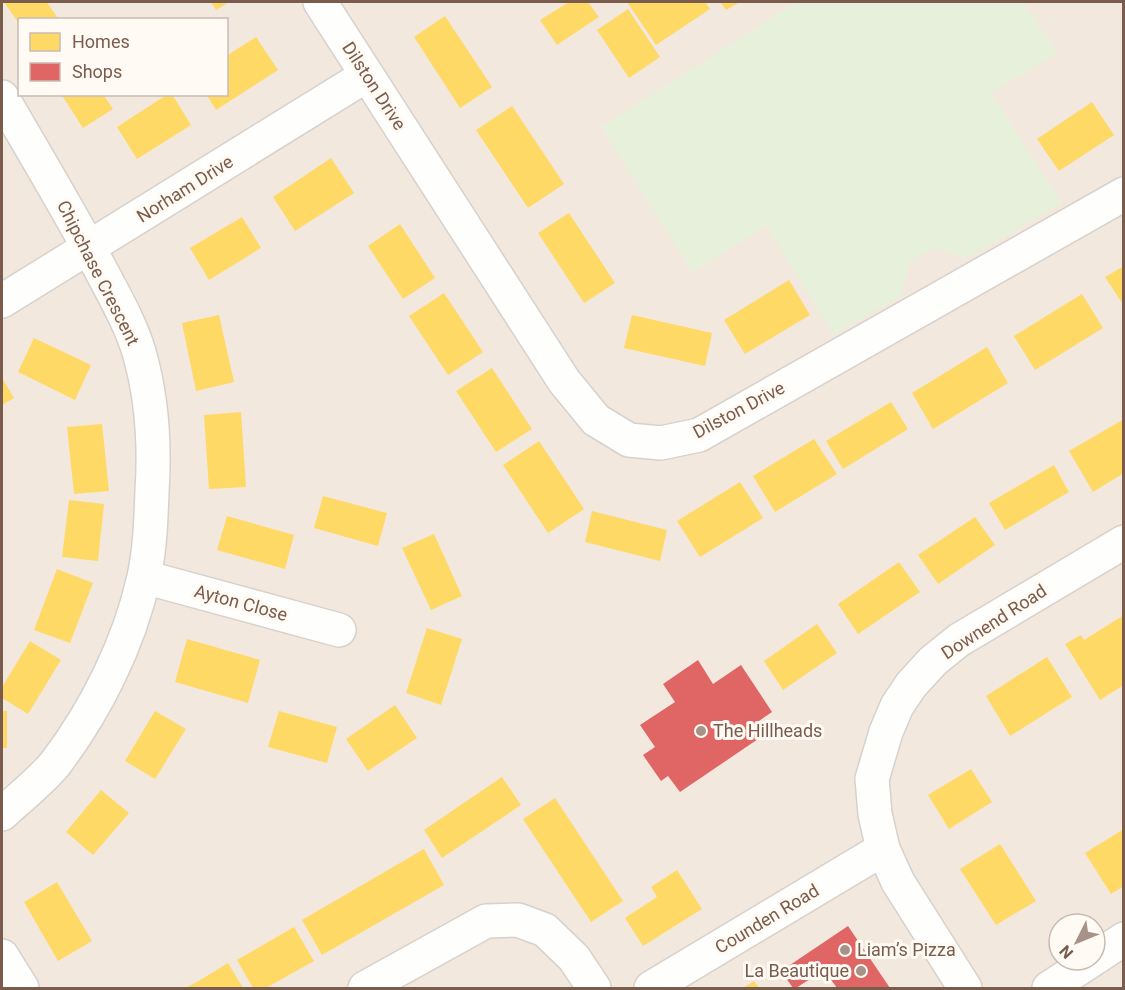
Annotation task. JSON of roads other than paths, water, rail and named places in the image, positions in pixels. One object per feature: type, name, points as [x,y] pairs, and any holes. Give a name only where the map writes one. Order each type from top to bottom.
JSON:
[{"type":"street","name":"Dilston Drive","points":[[320,2],[564,381],[596,420],[629,440],[661,443],[699,435],[1124,194]]},
{"type":"street","name":"Norham Drive","points":[[2,302],[367,75]]},
{"type":"street","name":"Chipchase Crescent","points":[[2,97],[89,248],[139,351],[151,409],[154,459],[150,529],[144,577],[128,630],[96,702],[53,766],[2,814]]},
{"type":"street","name":"Downend Road","points":[[965,988],[898,882],[884,849],[875,814],[872,779],[886,732],[897,706],[911,685],[933,661],[959,640],[1124,542]]},
{"type":"street","name":"Ayton Close","points":[[144,577],[339,630]]},
{"type":"street","name":"Counden Road","points":[[651,988],[884,849]]},
{"type":"street","points":[[365,988],[486,921],[518,920],[545,930],[574,958],[594,988]]},
{"type":"street","points":[[1107,950],[1124,939]]},
{"type":"street","points":[[2,956],[21,988]]},
{"type":"street","points":[[1049,988],[1073,972]]},
{"type":"place","name":"The Hillheads","points":[[701,731]]},
{"type":"place","name":"Liam’s Pizza","points":[[845,950]]},
{"type":"place","name":"La Beautique","points":[[861,971]]}]
